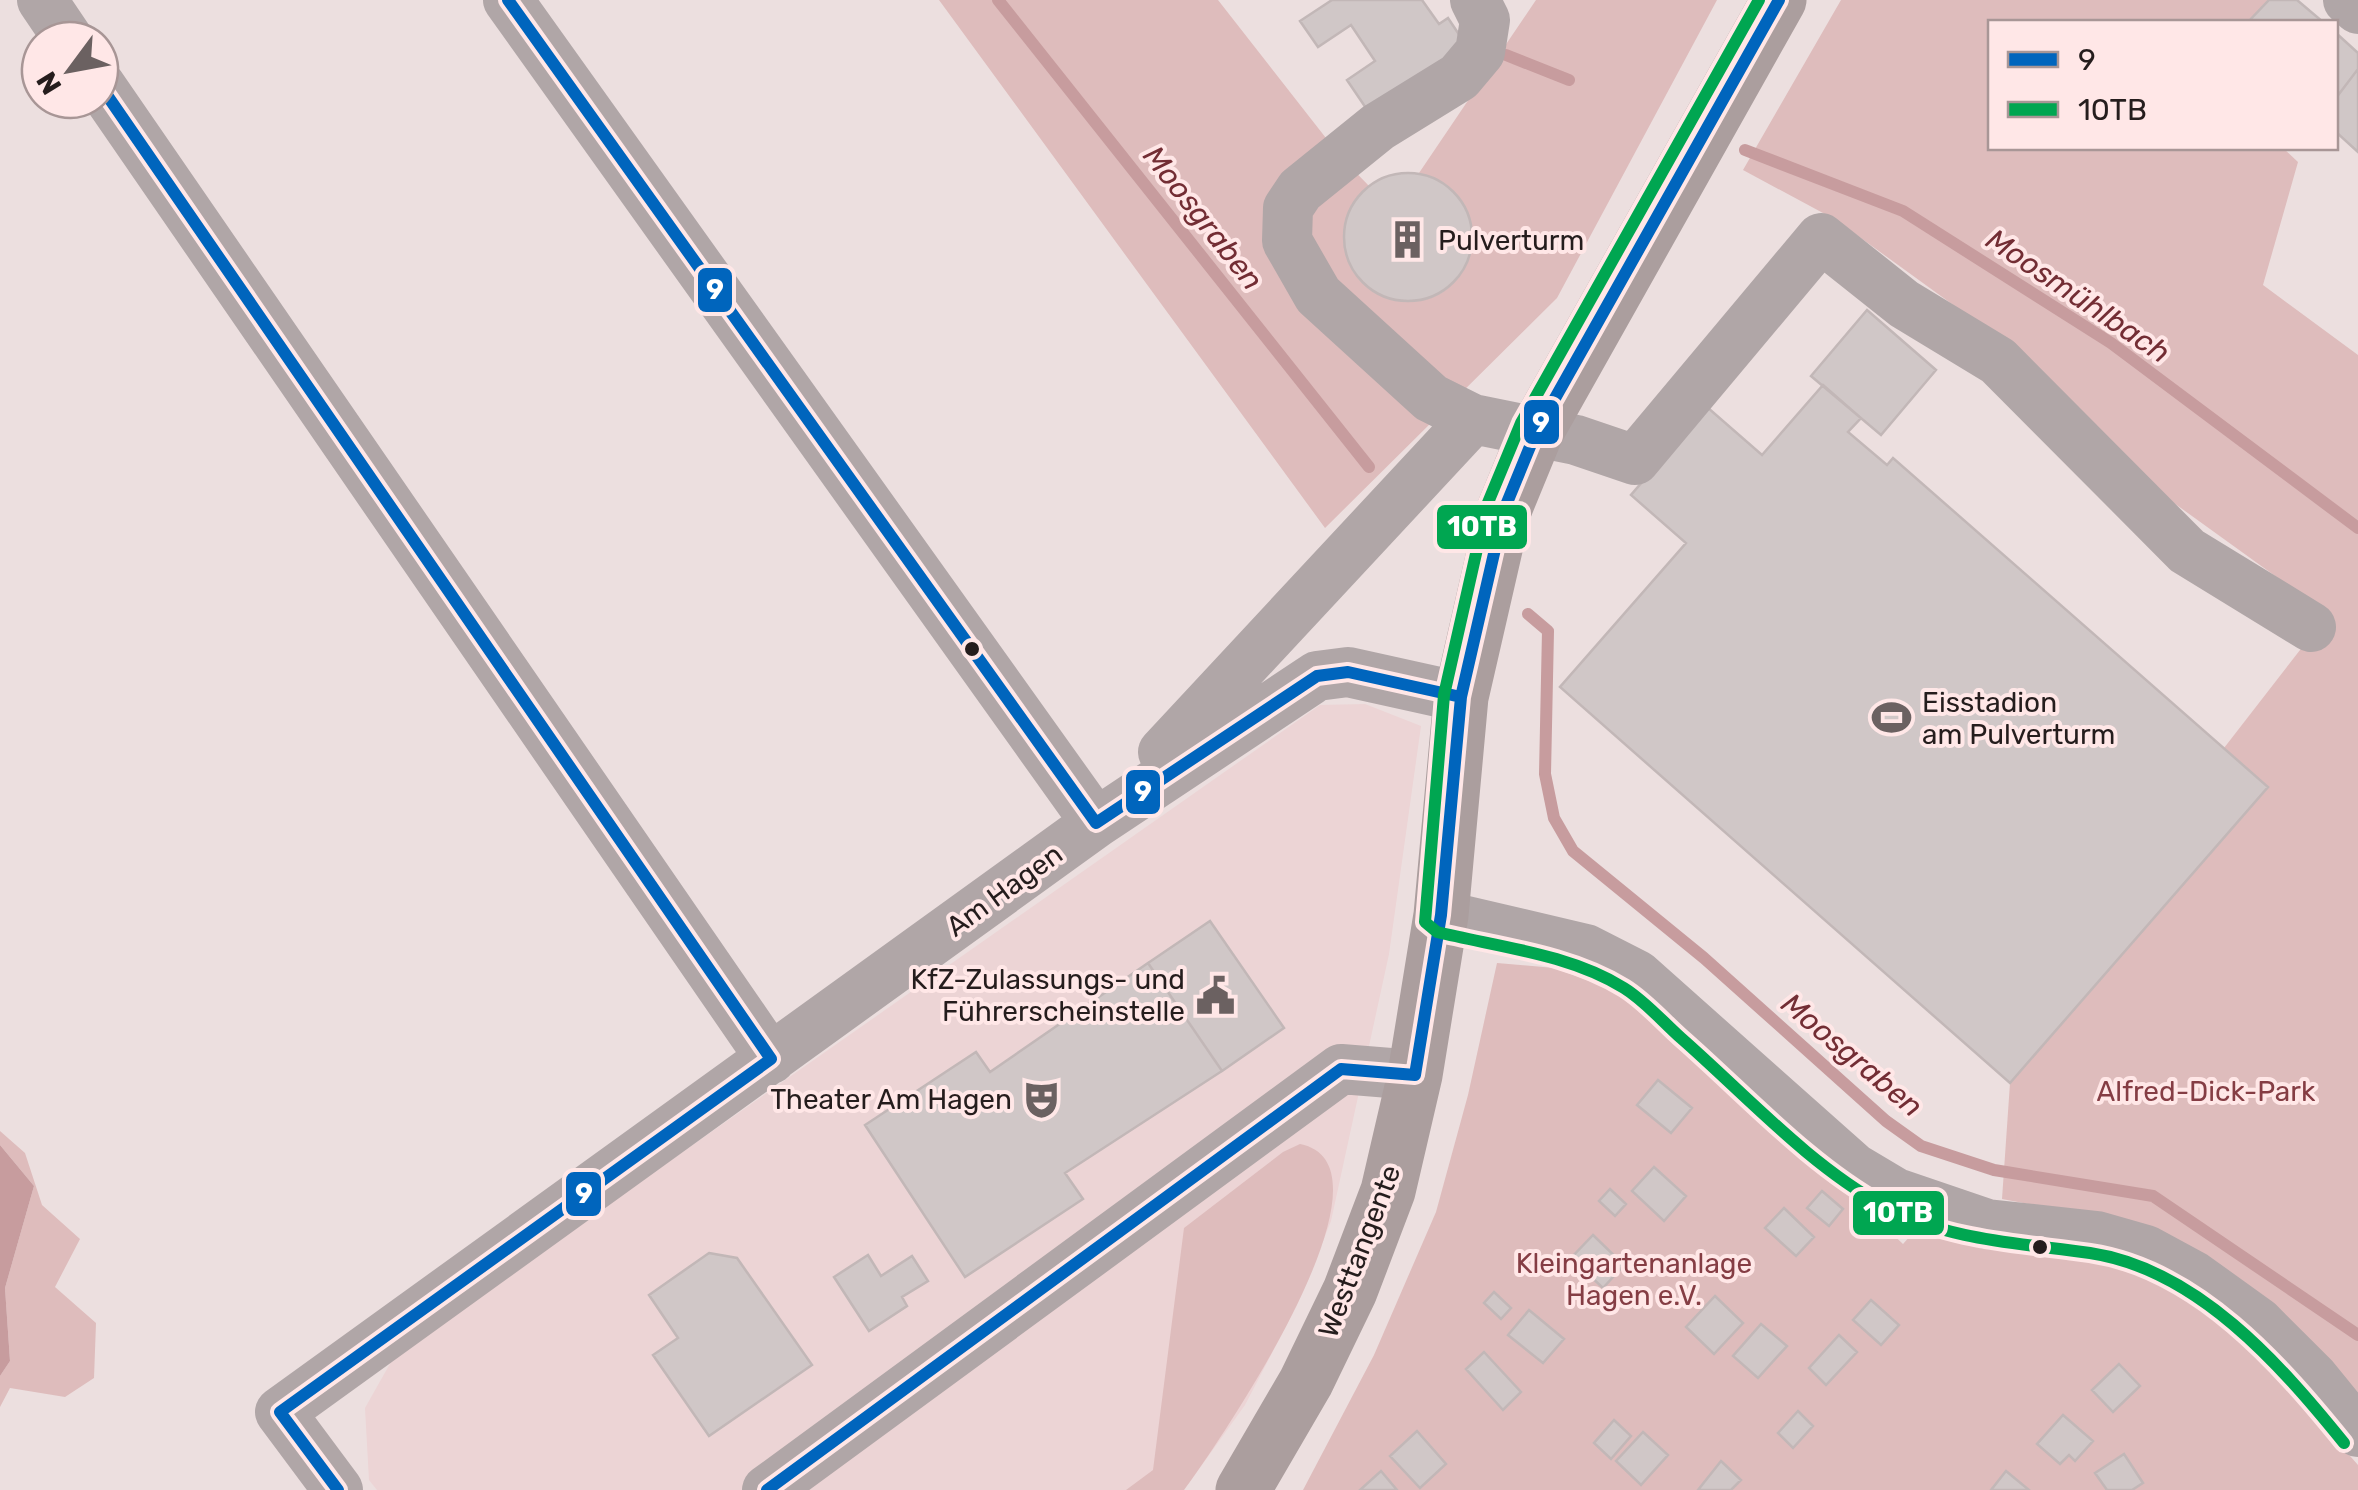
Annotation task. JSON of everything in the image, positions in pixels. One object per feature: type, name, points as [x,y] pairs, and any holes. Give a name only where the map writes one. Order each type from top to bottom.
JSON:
[{"type":"main road","name":"Westtangente","points":[[1243,1490],[1306,1382],[1350,1291],[1388,1192],[1415,1075],[1442,915],[1461,697],[1490,556],[1536,432],[1779,0]]},
{"type":"street","points":[[508,0],[1096,823],[1473,419]]},
{"type":"street","points":[[1475,0],[1485,20],[1480,52],[1460,77],[1378,127],[1300,190],[1288,208],[1287,241],[1318,294],[1431,398],[1473,419],[1635,460],[1821,238],[1904,304],[1998,362],[2187,552],[2312,627]]},
{"type":"street","points":[[2348,0],[2358,8]]},
{"type":"street","points":[[120,114],[771,1059]]},
{"type":"street","name":"Am Hagen","points":[[338,1490],[280,1412],[1096,823],[1283,694],[1317,676],[1348,672],[1461,697]]},
{"type":"street","points":[[1442,915],[1586,950],[1638,975],[1854,1168],[1896,1193],[1988,1224],[2113,1241],[2146,1250],[2194,1276],[2258,1322],[2314,1378],[2358,1432]]},
{"type":"street","points":[[766,1490],[1341,1069],[1415,1075]]},
{"type":"shaded area","points":[[1365,704],[1421,726],[1389,954],[1331,1221],[1297,1305],[1245,1405],[1184,1490],[377,1490],[369,1480],[365,1408],[396,1353],[1320,705]]},
{"type":"shaded area","points":[[0,1145],[34,1186],[5,1288],[10,1361],[0,1376]]},
{"type":"green space","points":[[939,0],[1218,0],[1340,156],[1369,186],[1351,209],[1345,226],[1345,245],[1353,269],[1363,282],[1382,295],[1418,301],[1441,293],[1458,277],[1469,255],[1471,231],[1464,208],[1447,187],[1419,173],[1536,0],[1717,0],[1557,298],[1325,528]]},
{"type":"green space","name":"Alfred-Dick-Park","points":[[1841,0],[2298,0],[2283,20],[1988,20],[1988,150],[2285,150],[2298,162],[2263,285],[2358,355],[2358,1409],[2129,1223],[2002,1199],[2010,1083],[2268,788],[2224,748],[2328,614],[2142,480],[2003,341],[1836,220],[1743,170]]},
{"type":"green space","name":"Kleingartenanlage Hagen e.V.","points":[[1497,963],[1554,968],[1645,1001],[1903,1244],[1920,1225],[2087,1254],[2151,1273],[2180,1287],[2229,1323],[2297,1394],[2358,1465],[2358,1490],[1303,1490],[1374,1355],[1436,1212],[1468,1095]]},
{"type":"green space","points":[[0,1131],[25,1153],[42,1205],[80,1239],[55,1287],[96,1323],[94,1378],[65,1397],[10,1388],[0,1407],[0,1376],[10,1361],[5,1288],[34,1186],[0,1145]]},
{"type":"green space","points":[[1300,1144],[1328,1163],[1332,1201],[1320,1252],[1295,1309],[1231,1421],[1184,1490],[1126,1490],[1153,1470],[1184,1228],[1283,1152]]},
{"type":"building","points":[[1332,0],[1422,0],[1439,24],[1448,18],[1466,45],[1368,111],[1347,80],[1375,61],[1351,25],[1318,47],[1300,21]]},
{"type":"building","points":[[2269,0],[2297,0],[2321,20],[2250,20]]},
{"type":"building","points":[[2338,35],[2358,53],[2358,69],[2338,95]]},
{"type":"building","points":[[2358,69],[2358,152],[2338,134],[2338,95]]},
{"type":"building","name":"Pulverturm","points":[[1408,173],[1432,178],[1453,192],[1467,213],[1472,237],[1467,261],[1453,282],[1432,296],[1408,301],[1384,296],[1363,282],[1349,261],[1344,237],[1349,213],[1363,192],[1384,178]]},
{"type":"building","points":[[1867,310],[1936,370],[1881,435],[1811,376]]},
{"type":"building","name":"Eisstadion am Pulverturm","points":[[1823,385],[1861,418],[1848,432],[1887,465],[1893,458],[2268,787],[2010,1083],[1560,687],[1686,543],[1631,495],[1707,407],[1762,455]]},
{"type":"building","name":"KfZ-Zulassungs- und Führerscheinstelle","points":[[1210,921],[1284,1028],[1222,1071],[1148,963]]},
{"type":"building","name":"Theater Am Hagen","points":[[1148,963],[1222,1071],[1065,1173],[1083,1199],[965,1277],[865,1125],[976,1052],[990,1072]]},
{"type":"building","points":[[1658,1080],[1692,1108],[1671,1133],[1637,1105]]},
{"type":"building","points":[[1654,1167],[1686,1196],[1664,1221],[1632,1191]]},
{"type":"building","points":[[1610,1189],[1626,1204],[1615,1216],[1599,1201]]},
{"type":"building","points":[[1822,1191],[1843,1209],[1829,1226],[1807,1208]]},
{"type":"building","points":[[1784,1208],[1814,1237],[1796,1256],[1765,1228]]},
{"type":"building","points":[[1593,1235],[1624,1265],[1603,1288],[1571,1258]]},
{"type":"building","points":[[709,1253],[737,1258],[812,1365],[709,1436],[653,1355],[678,1338],[649,1295]]},
{"type":"building","points":[[868,1255],[881,1276],[912,1256],[928,1281],[902,1297],[907,1306],[869,1331],[834,1277]]},
{"type":"building","points":[[1494,1292],[1511,1308],[1501,1319],[1484,1303]]},
{"type":"building","points":[[1715,1296],[1743,1323],[1714,1354],[1686,1327]]},
{"type":"building","points":[[1871,1300],[1899,1325],[1881,1345],[1853,1320]]},
{"type":"building","points":[[1529,1310],[1564,1339],[1543,1363],[1508,1335]]},
{"type":"building","points":[[1761,1324],[1787,1346],[1758,1378],[1733,1356]]},
{"type":"building","points":[[1839,1335],[1857,1352],[1826,1385],[1809,1368]]},
{"type":"building","points":[[1484,1352],[1521,1392],[1503,1410],[1466,1369]]},
{"type":"building","points":[[2119,1364],[2140,1386],[2113,1412],[2092,1390]]},
{"type":"building","points":[[1798,1411],[1813,1426],[1793,1448],[1778,1433]]},
{"type":"building","points":[[2063,1415],[2093,1441],[2075,1461],[2069,1455],[2060,1464],[2037,1444]]},
{"type":"building","points":[[1614,1420],[1631,1436],[1611,1459],[1594,1443]]},
{"type":"building","points":[[1417,1431],[1446,1464],[1420,1488],[1390,1456]]},
{"type":"building","points":[[1643,1432],[1668,1455],[1641,1485],[1616,1461]]},
{"type":"building","points":[[2124,1454],[2143,1483],[2132,1490],[2107,1490],[2095,1473]]},
{"type":"building","points":[[1721,1461],[1741,1480],[1731,1490],[1698,1490]]},
{"type":"building","points":[[1381,1471],[1397,1490],[1360,1490]]},
{"type":"building","points":[[2006,1471],[2029,1490],[1991,1490]]},
{"type":"waterway","name":"Moosgraben","points":[[998,0],[1369,467]]},
{"type":"waterway","name":"Moosmühlbach","points":[[1506,55],[1569,80]]},
{"type":"waterway","name":"Moosmühlbach","points":[[1745,150],[1903,211],[2111,343],[2358,528]]},
{"type":"waterway","name":"Moosgraben","points":[[1528,614],[1548,631],[1545,774],[1554,818],[1573,851],[1704,958],[1886,1121],[1921,1146],[1994,1170],[2153,1196],[2358,1335]]},
{"type":"transit line","name":"9","points":[[508,0],[1096,823],[1317,676],[1348,672],[1461,697]]},
{"type":"transit line","name":"10TB","points":[[1759,0],[1521,423],[1487,505],[1444,695],[1425,922],[1437,932],[1580,967],[1624,988],[1804,1150],[1856,1189],[1908,1218],[1959,1234],[2090,1253],[2166,1278],[2201,1299],[2264,1352],[2344,1443]]},
{"type":"transit line","name":"9","points":[[767,1490],[1341,1069],[1415,1075],[1441,915],[1461,697],[1504,510],[1536,432],[1779,0]]},
{"type":"transit line","name":"9","points":[[120,114],[771,1059],[280,1412],[338,1490]]},
{"type":"place","name":"Pulverturm","points":[[1408,240]]},
{"type":"place","name":"Eisstadion am Pulverturm","points":[[1892,718]]},
{"type":"place","name":"KfZ-Zulassungs- und Führerscheinstelle","points":[[1215,995]]},
{"type":"place","name":"Theater Am Hagen","points":[[1042,1099]]}]
